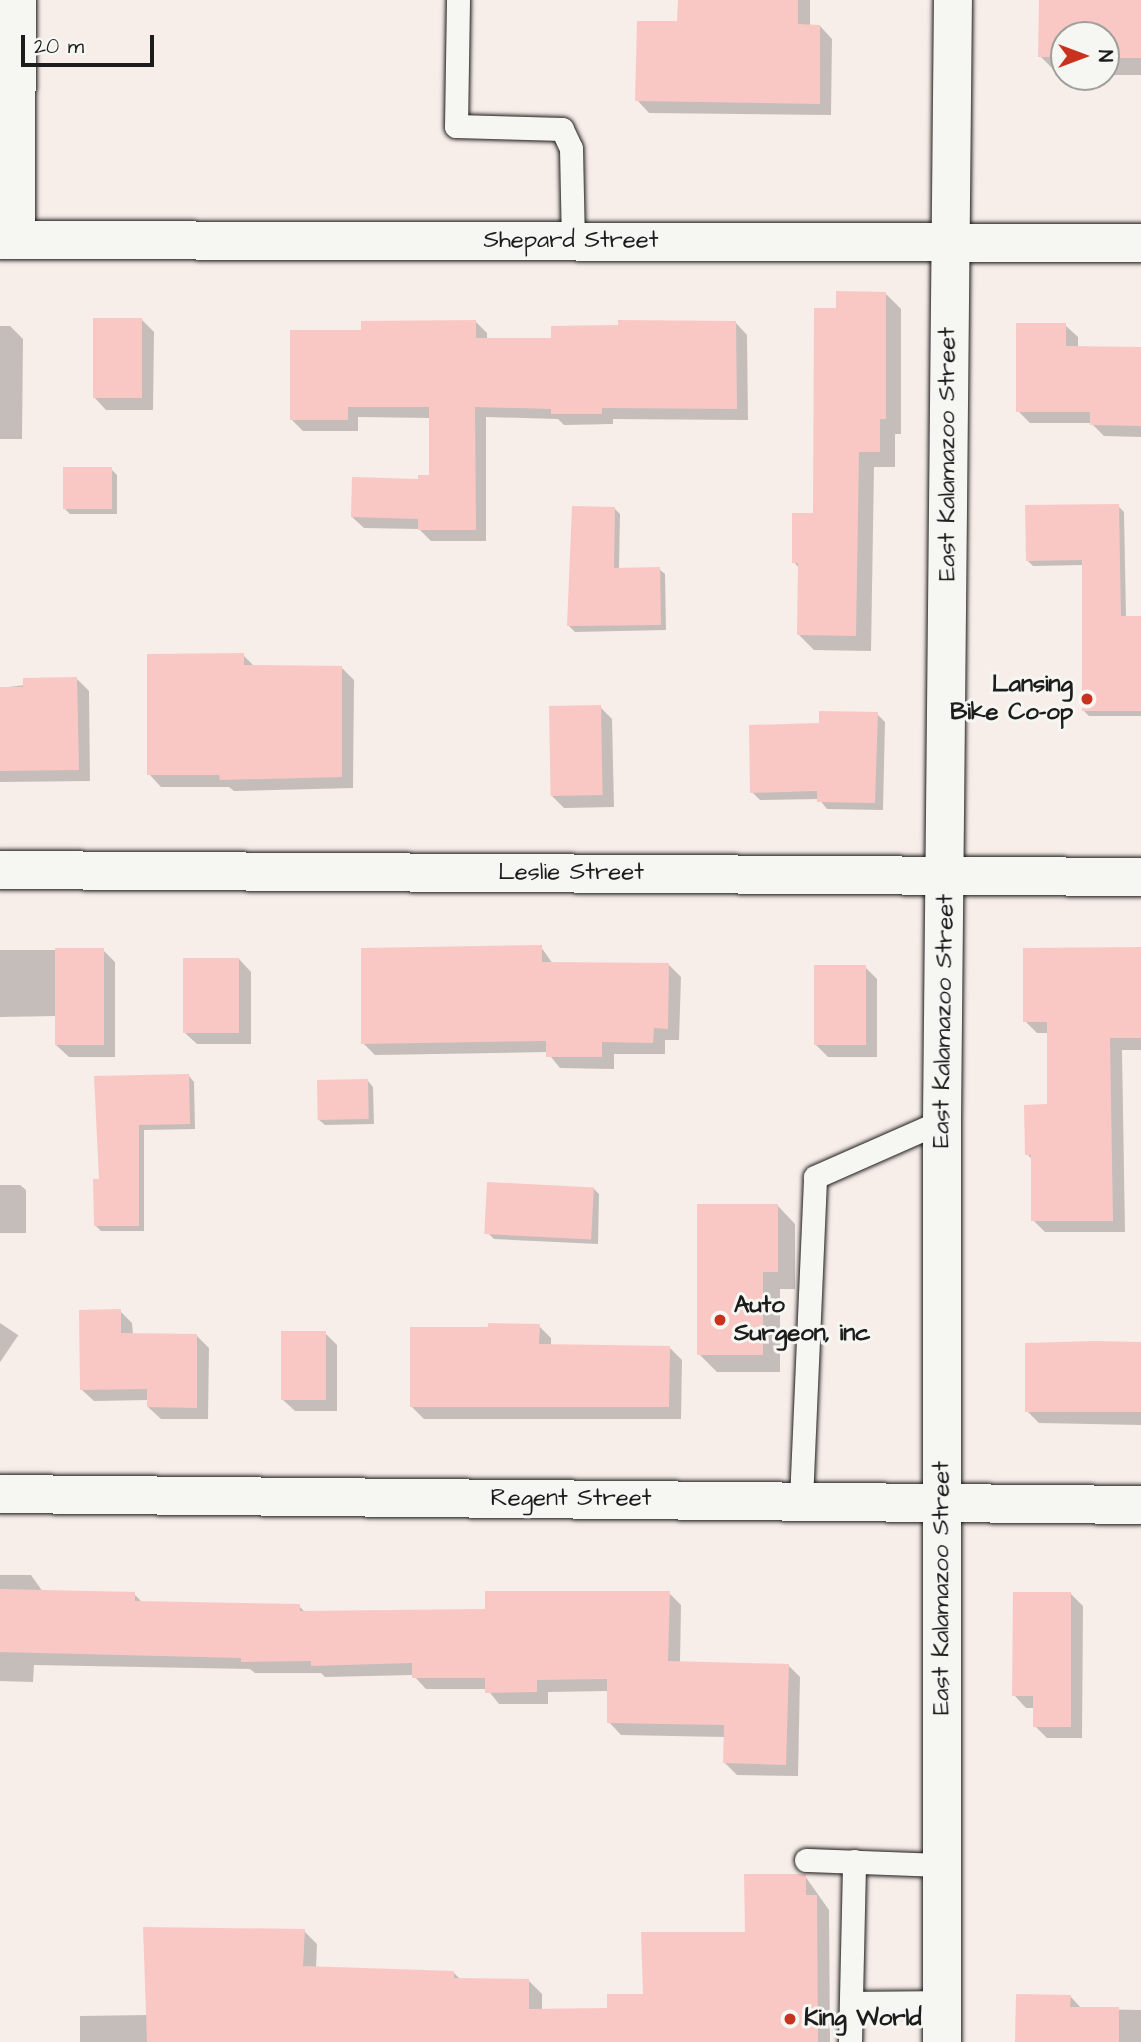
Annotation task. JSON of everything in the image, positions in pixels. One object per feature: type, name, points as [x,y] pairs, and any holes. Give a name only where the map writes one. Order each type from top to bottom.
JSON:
[{"type":"street","points":[[8,240],[16,0]]},
{"type":"street","name":"East Kalamazoo Street","points":[[942,2042],[942,1121],[953,0]]},
{"type":"street","name":"Shepard Street","points":[[8,240],[1141,243]]},
{"type":"street","name":"Leslie Street","points":[[0,870],[1141,877]]},
{"type":"street","name":"Regent Street","points":[[0,1494],[1141,1505]]},
{"type":"lane","points":[[458,0],[456,125],[562,129],[571,148],[573,241]]},
{"type":"lane","points":[[801,1500],[815,1177],[942,1121]]},
{"type":"lane","points":[[806,1860],[942,1865]]},
{"type":"lane","points":[[850,2042],[853,2003],[854,1861]]},
{"type":"lane","points":[[853,2003],[942,2002]]},
{"type":"building","points":[[678,0],[798,0],[798,24],[820,25],[820,104],[635,101],[637,21],[677,21]]},
{"type":"building","points":[[1039,0],[1141,0],[1141,58],[1120,58],[1120,21],[1050,21],[1050,57],[1038,57]]},
{"type":"building","points":[[836,291],[886,292],[886,419],[880,419],[880,452],[859,452],[856,636],[797,635],[798,563],[792,563],[792,513],[813,513],[814,308],[836,308]]},
{"type":"building","points":[[93,318],[142,318],[142,398],[93,398]]},
{"type":"building","points":[[476,320],[476,338],[551,338],[551,326],[618,325],[618,320],[736,321],[737,409],[602,408],[602,414],[551,414],[551,409],[475,407],[476,530],[418,530],[418,519],[351,517],[352,477],[418,479],[418,475],[429,475],[429,407],[348,407],[348,420],[290,420],[290,330],[361,330],[361,321]]},
{"type":"building","points":[[1016,323],[1066,323],[1066,346],[1141,347],[1141,426],[1090,425],[1090,412],[1016,412]]},
{"type":"building","points":[[63,467],[112,467],[112,509],[63,509]]},
{"type":"building","points":[[1119,504],[1121,616],[1141,616],[1141,711],[1082,711],[1082,560],[1026,561],[1025,505]]},
{"type":"building","points":[[572,506],[615,507],[614,568],[660,567],[661,625],[567,626]]},
{"type":"building","points":[[244,653],[244,665],[342,666],[342,777],[220,780],[219,775],[147,775],[147,654]]},
{"type":"building","points":[[77,677],[79,770],[0,771],[0,687],[23,687],[23,678]]},
{"type":"building","points":[[601,705],[603,795],[551,796],[549,706]]},
{"type":"building","points":[[819,711],[878,712],[875,803],[817,802],[817,791],[750,793],[749,725],[819,723]]},
{"type":"building","points":[[542,945],[542,962],[669,963],[668,1029],[654,1028],[653,1043],[602,1042],[602,1057],[546,1057],[546,1041],[361,1044],[361,948]]},
{"type":"building","points":[[1141,947],[1141,1038],[1110,1038],[1113,1221],[1031,1221],[1031,1155],[1025,1155],[1024,1105],[1047,1104],[1047,1022],[1023,1022],[1023,948]]},
{"type":"building","points":[[55,948],[104,948],[104,1045],[55,1045]]},
{"type":"building","points":[[183,958],[239,958],[239,1033],[183,1033]]},
{"type":"building","points":[[814,965],[866,965],[866,1045],[814,1045]]},
{"type":"building","points":[[189,1074],[190,1124],[139,1125],[139,1226],[94,1226],[93,1179],[99,1179],[94,1076]]},
{"type":"building","points":[[368,1079],[369,1119],[318,1120],[317,1080]]},
{"type":"building","points":[[487,1182],[594,1188],[591,1240],[484,1234]]},
{"type":"building","points":[[697,1204],[778,1204],[778,1272],[763,1272],[763,1355],[697,1355]]},
{"type":"building","points":[[121,1309],[121,1333],[197,1334],[197,1408],[147,1407],[147,1389],[80,1390],[79,1310]]},
{"type":"building","points":[[488,1323],[540,1324],[539,1344],[670,1346],[669,1407],[410,1407],[410,1327],[488,1327]]},
{"type":"building","points":[[281,1331],[326,1331],[326,1400],[281,1400]]},
{"type":"building","points":[[1141,1342],[1141,1412],[1025,1412],[1025,1343]]},
{"type":"building","points":[[0,1589],[135,1592],[135,1601],[300,1604],[300,1611],[485,1609],[485,1591],[670,1591],[668,1661],[789,1664],[786,1765],[723,1763],[724,1725],[607,1723],[607,1679],[537,1680],[537,1692],[485,1693],[485,1678],[412,1678],[412,1663],[311,1666],[311,1661],[241,1662],[241,1658],[0,1652]]},
{"type":"building","points":[[1013,1592],[1071,1592],[1071,1727],[1033,1727],[1033,1696],[1012,1696]]},
{"type":"building","points":[[744,1874],[806,1874],[806,1895],[817,1895],[818,2042],[147,2042],[143,1927],[305,1929],[303,1966],[454,1971],[454,1978],[529,1979],[529,2009],[607,2008],[607,1994],[643,1994],[641,1932],[745,1932]]},
{"type":"building","points":[[1016,1994],[1071,1995],[1070,2007],[1119,2007],[1119,2042],[1015,2042]]},
{"type":"place","name":"Lansing Bike Co-op","points":[[1087,699]]},
{"type":"place","name":"Auto Surgeon, inc","points":[[720,1320]]},
{"type":"place","name":"King World","points":[[790,2019]]}]
